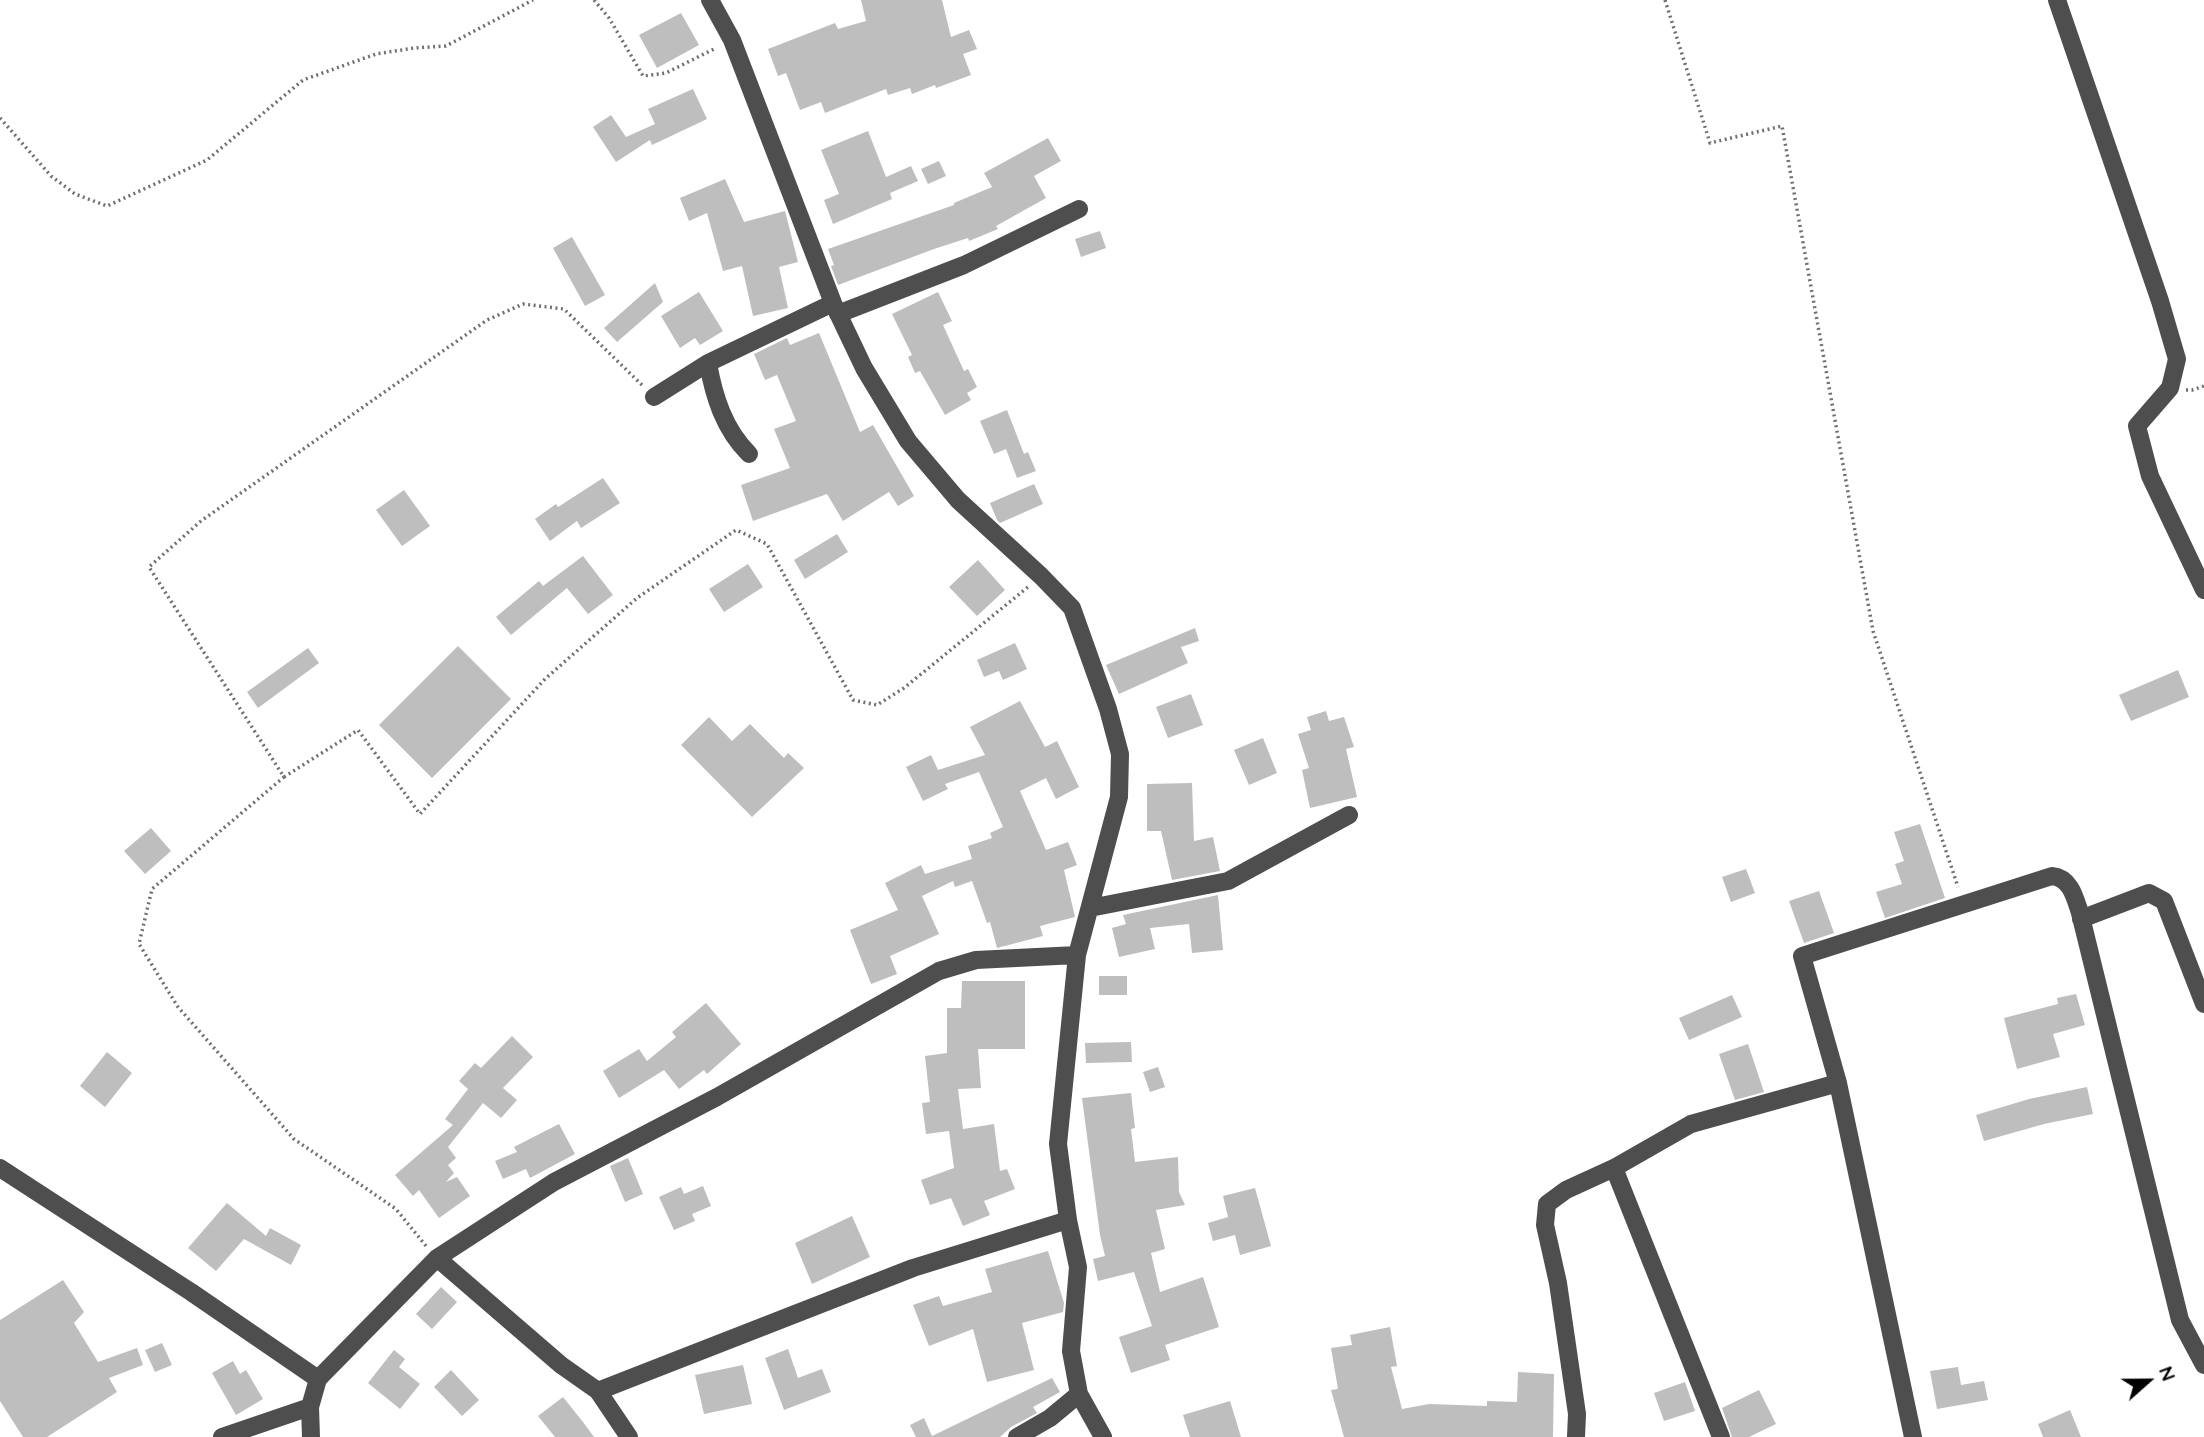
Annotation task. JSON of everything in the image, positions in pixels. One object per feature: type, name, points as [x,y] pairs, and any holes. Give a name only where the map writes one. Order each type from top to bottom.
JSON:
[{"type":"street","points":[[710,0],[732,40],[835,309],[864,368],[908,441],[958,500],[1072,608],[1108,709],[1120,754],[1119,797],[1077,956],[1058,1144],[1068,1220],[1078,1268],[1071,1351],[1079,1394],[1103,1437]]},
{"type":"street","points":[[2057,0],[2156,288],[2177,359],[2170,388],[2137,426],[2150,476],[2204,590]]},
{"type":"street","points":[[654,397],[708,363],[835,309],[964,265],[1079,209]]},
{"type":"street","points":[[708,363],[713,389],[724,420],[735,440],[748,454]]},
{"type":"street","points":[[1090,908],[1228,881],[1349,815]]},
{"type":"street","points":[[1913,1437],[1838,1083],[1802,957],[2052,876],[2060,877],[2073,893],[2180,1320],[2204,1365]]},
{"type":"street","points":[[2081,919],[2149,893],[2164,901],[2204,1004]]},
{"type":"street","points":[[311,1437],[310,1407],[318,1380],[437,1258],[554,1182],[717,1097],[939,971],[976,960],[1077,956]]},
{"type":"street","points":[[1576,1437],[1577,1413],[1558,1283],[1545,1225],[1548,1204],[1566,1190],[1614,1168],[1691,1124],[1838,1083]]},
{"type":"street","points":[[0,1168],[191,1292],[318,1380]]},
{"type":"street","points":[[1614,1168],[1721,1437]]},
{"type":"street","points":[[598,1391],[913,1269],[1068,1220]]},
{"type":"street","points":[[437,1258],[561,1365],[598,1391],[629,1437]]},
{"type":"street","points":[[1017,1437],[1050,1418],[1079,1394]]},
{"type":"street","points":[[222,1437],[310,1407]]},
{"type":"path","points":[[0,118],[51,177],[75,194],[107,206],[207,160],[303,79],[376,54],[446,46],[534,0]]},
{"type":"path","points":[[594,0],[609,18],[643,76],[666,73],[732,40]]},
{"type":"path","points":[[1665,0],[1710,143],[1782,126],[1873,631],[1964,905]]},
{"type":"path","points":[[284,777],[149,567],[201,521],[487,320],[523,304],[564,309],[654,397]]},
{"type":"path","points":[[437,1258],[396,1209],[295,1139],[178,1007],[139,944],[152,889],[284,777],[358,730],[420,814],[545,679],[637,598],[736,530],[767,544],[853,700],[877,705],[904,688],[1041,576]]},
{"type":"building","points":[[861,0],[942,0],[951,37],[969,30],[977,49],[963,54],[971,75],[912,94],[910,88],[888,95],[886,89],[825,113],[821,102],[800,110],[786,73],[778,76],[768,49],[835,23],[838,29],[866,21]]},
{"type":"building","points":[[681,13],[699,45],[657,68],[639,35]]},
{"type":"building","points":[[693,89],[707,119],[652,145],[650,140],[616,162],[593,127],[611,115],[626,137],[655,124],[648,109]]},
{"type":"building","points":[[868,131],[886,177],[911,166],[918,181],[890,193],[892,199],[833,224],[824,200],[839,194],[821,150]]},
{"type":"building","points":[[1048,138],[1061,161],[1034,176],[1046,198],[996,226],[998,229],[969,241],[968,238],[934,249],[838,285],[828,249],[954,205],[992,187],[984,173]]},
{"type":"building","points":[[939,161],[946,176],[928,184],[921,169]]},
{"type":"building","points":[[725,179],[744,222],[785,211],[798,262],[779,267],[788,308],[753,316],[742,266],[723,271],[707,213],[689,221],[680,198]]},
{"type":"building","points":[[1100,231],[1106,248],[1081,257],[1075,239]]},
{"type":"building","points":[[572,237],[605,295],[585,306],[553,248]]},
{"type":"building","points":[[655,283],[663,302],[617,342],[604,328]]},
{"type":"building","points":[[699,292],[723,331],[700,345],[695,338],[680,348],[661,316]]},
{"type":"building","points":[[938,292],[952,321],[943,325],[964,371],[968,369],[977,387],[967,393],[971,400],[945,415],[920,371],[915,373],[908,357],[912,355],[892,314]]},
{"type":"building","points":[[819,333],[860,432],[873,425],[914,496],[898,506],[889,492],[843,521],[827,494],[753,521],[741,485],[790,468],[774,429],[796,421],[777,375],[765,380],[754,354],[787,338],[790,345]]},
{"type":"building","points":[[1007,410],[1024,454],[1028,452],[1036,471],[1017,478],[1006,449],[994,454],[980,421]]},
{"type":"building","points":[[603,478],[620,503],[581,528],[577,521],[550,541],[535,519]]},
{"type":"building","points":[[1034,484],[1043,504],[1000,523],[990,503]]},
{"type":"building","points":[[404,490],[430,526],[402,546],[376,510]]},
{"type":"building","points":[[837,534],[848,552],[805,579],[794,560]]},
{"type":"building","points":[[583,556],[613,595],[588,614],[567,588],[511,635],[496,617],[539,581],[543,586]]},
{"type":"building","points":[[978,560],[1005,590],[977,616],[949,587]]},
{"type":"building","points":[[748,564],[763,587],[724,612],[709,589]]},
{"type":"building","points":[[1195,628],[1199,641],[1181,647],[1188,663],[1119,694],[1106,665]]},
{"type":"building","points":[[1015,643],[1027,669],[1003,680],[999,671],[984,677],[977,660]]},
{"type":"building","points":[[458,646],[511,699],[432,778],[379,725]]},
{"type":"building","points":[[308,648],[319,663],[258,708],[247,692]]},
{"type":"building","points":[[2178,670],[2189,697],[2131,721],[2119,695]]},
{"type":"building","points":[[1191,694],[1203,725],[1168,738],[1156,707]]},
{"type":"building","points":[[1020,701],[1045,747],[1057,741],[1079,787],[1056,799],[1046,778],[1020,791],[1046,850],[1068,842],[1077,865],[1064,870],[1075,917],[1040,926],[1043,936],[997,948],[990,922],[987,923],[972,881],[955,887],[953,881],[922,896],[939,934],[890,956],[897,974],[871,984],[850,930],[898,910],[885,883],[921,865],[925,874],[972,859],[968,846],[992,838],[990,833],[1003,827],[979,772],[945,784],[948,789],[923,801],[906,767],[931,755],[938,770],[985,755],[970,727]]},
{"type":"building","points":[[1326,711],[1329,721],[1344,717],[1354,747],[1346,749],[1357,797],[1310,808],[1302,770],[1309,768],[1298,734],[1311,730],[1307,717]]},
{"type":"building","points":[[709,717],[732,741],[750,724],[784,758],[788,753],[804,768],[752,817],[681,745]]},
{"type":"building","points":[[1263,738],[1277,773],[1249,785],[1234,750]]},
{"type":"building","points":[[1192,783],[1194,841],[1213,837],[1220,871],[1172,880],[1161,831],[1147,831],[1147,784]]},
{"type":"building","points":[[1920,824],[1945,898],[1885,918],[1876,892],[1902,884],[1895,864],[1904,861],[1894,832]]},
{"type":"building","points":[[151,828],[171,851],[145,874],[124,851]]},
{"type":"building","points":[[1746,869],[1755,893],[1731,902],[1722,877]]},
{"type":"building","points":[[1819,891],[1834,933],[1804,943],[1789,901]]},
{"type":"building","points":[[1218,895],[1223,950],[1192,953],[1189,924],[1150,928],[1155,949],[1119,957],[1112,928],[1126,924],[1123,915]]},
{"type":"building","points":[[1099,976],[1127,976],[1127,995],[1099,995]]},
{"type":"building","points":[[962,981],[1025,981],[1025,1049],[978,1049],[981,1088],[958,1089],[963,1129],[994,1124],[1000,1171],[1007,1169],[1015,1189],[984,1201],[990,1215],[963,1226],[951,1198],[930,1205],[921,1180],[954,1168],[949,1131],[926,1134],[922,1103],[930,1102],[925,1056],[947,1053],[947,1008],[961,1008]]},
{"type":"building","points":[[2076,994],[2085,1025],[2053,1034],[2060,1057],[2017,1069],[2004,1018],[2058,1004],[2057,998]]},
{"type":"building","points":[[1732,995],[1742,1017],[1689,1040],[1679,1018]]},
{"type":"building","points":[[706,1003],[741,1044],[707,1074],[704,1070],[679,1089],[664,1070],[619,1098],[603,1071],[639,1049],[647,1061],[676,1037],[672,1032]]},
{"type":"building","points":[[512,1036],[533,1057],[503,1088],[517,1100],[501,1118],[483,1103],[448,1147],[456,1158],[448,1165],[454,1173],[446,1182],[457,1177],[470,1196],[439,1218],[419,1190],[413,1196],[395,1175],[453,1125],[445,1119],[468,1089],[459,1081],[475,1063],[481,1068]]},
{"type":"building","points":[[1131,1042],[1132,1062],[1086,1063],[1085,1043]]},
{"type":"building","points":[[1748,1044],[1764,1092],[1735,1100],[1719,1054]]},
{"type":"building","points":[[107,1052],[132,1073],[105,1107],[80,1086]]},
{"type":"building","points":[[1158,1067],[1165,1087],[1150,1092],[1143,1072]]},
{"type":"building","points":[[2087,1087],[2093,1114],[1984,1141],[1976,1115],[2029,1099]]},
{"type":"building","points":[[1131,1093],[1135,1162],[1178,1157],[1179,1192],[1185,1205],[1156,1210],[1165,1249],[1151,1253],[1160,1292],[1203,1277],[1219,1327],[1165,1345],[1170,1360],[1131,1373],[1119,1337],[1152,1326],[1134,1272],[1098,1281],[1093,1259],[1105,1256],[1082,1098]]},
{"type":"building","points":[[559,1124],[575,1154],[530,1178],[526,1169],[503,1179],[495,1161],[517,1152],[514,1147]]},
{"type":"building","points":[[628,1158],[643,1194],[625,1202],[610,1166]]},
{"type":"building","points":[[703,1186],[711,1206],[692,1214],[695,1221],[674,1230],[659,1197],[681,1187],[684,1194]]},
{"type":"building","points":[[1255,1188],[1271,1246],[1240,1255],[1235,1235],[1213,1241],[1208,1223],[1228,1217],[1223,1196]]},
{"type":"building","points":[[227,1203],[266,1236],[270,1228],[301,1245],[291,1265],[244,1239],[216,1271],[188,1248]]},
{"type":"building","points":[[852,1216],[870,1257],[812,1284],[795,1243]]},
{"type":"building","points":[[1048,1251],[1064,1303],[1063,1312],[1022,1323],[1034,1370],[987,1382],[973,1329],[929,1346],[913,1305],[939,1296],[943,1306],[992,1292],[985,1269]]},
{"type":"building","points":[[63,1280],[84,1312],[74,1323],[98,1362],[137,1348],[143,1365],[109,1378],[117,1392],[47,1437],[23,1437],[0,1401],[0,1320]]},
{"type":"building","points":[[441,1287],[457,1302],[432,1329],[416,1314]]},
{"type":"building","points":[[1390,1327],[1397,1366],[1391,1367],[1402,1409],[1429,1404],[1487,1406],[1487,1401],[1517,1402],[1518,1372],[1554,1374],[1553,1437],[1344,1437],[1331,1390],[1338,1389],[1331,1348],[1352,1345],[1350,1335]]},
{"type":"building","points":[[162,1343],[172,1365],[155,1372],[145,1350]]},
{"type":"building","points":[[788,1349],[798,1378],[822,1369],[831,1392],[784,1410],[765,1358]]},
{"type":"building","points":[[394,1350],[405,1359],[399,1367],[420,1384],[400,1409],[368,1383]]},
{"type":"building","points":[[233,1361],[240,1374],[246,1370],[263,1399],[236,1415],[212,1373]]},
{"type":"building","points":[[743,1365],[752,1404],[704,1414],[695,1375]]},
{"type":"building","points":[[1958,1367],[1961,1385],[1984,1381],[1988,1400],[1937,1409],[1930,1371]]},
{"type":"building","points":[[451,1370],[479,1400],[462,1416],[434,1387]]},
{"type":"building","points":[[1052,1378],[1060,1392],[1033,1407],[1037,1413],[1011,1427],[1000,1437],[916,1437],[910,1425],[924,1418],[932,1436]]},
{"type":"building","points":[[1685,1382],[1695,1411],[1664,1421],[1654,1393]]},
{"type":"building","points":[[1759,1390],[1776,1424],[1749,1437],[1732,1437],[1722,1408]]},
{"type":"building","points":[[563,1397],[594,1437],[555,1437],[538,1416]]},
{"type":"building","points":[[1230,1401],[1241,1437],[1190,1437],[1183,1415]]},
{"type":"building","points":[[2070,1410],[2081,1437],[2043,1437],[2038,1424]]}]
